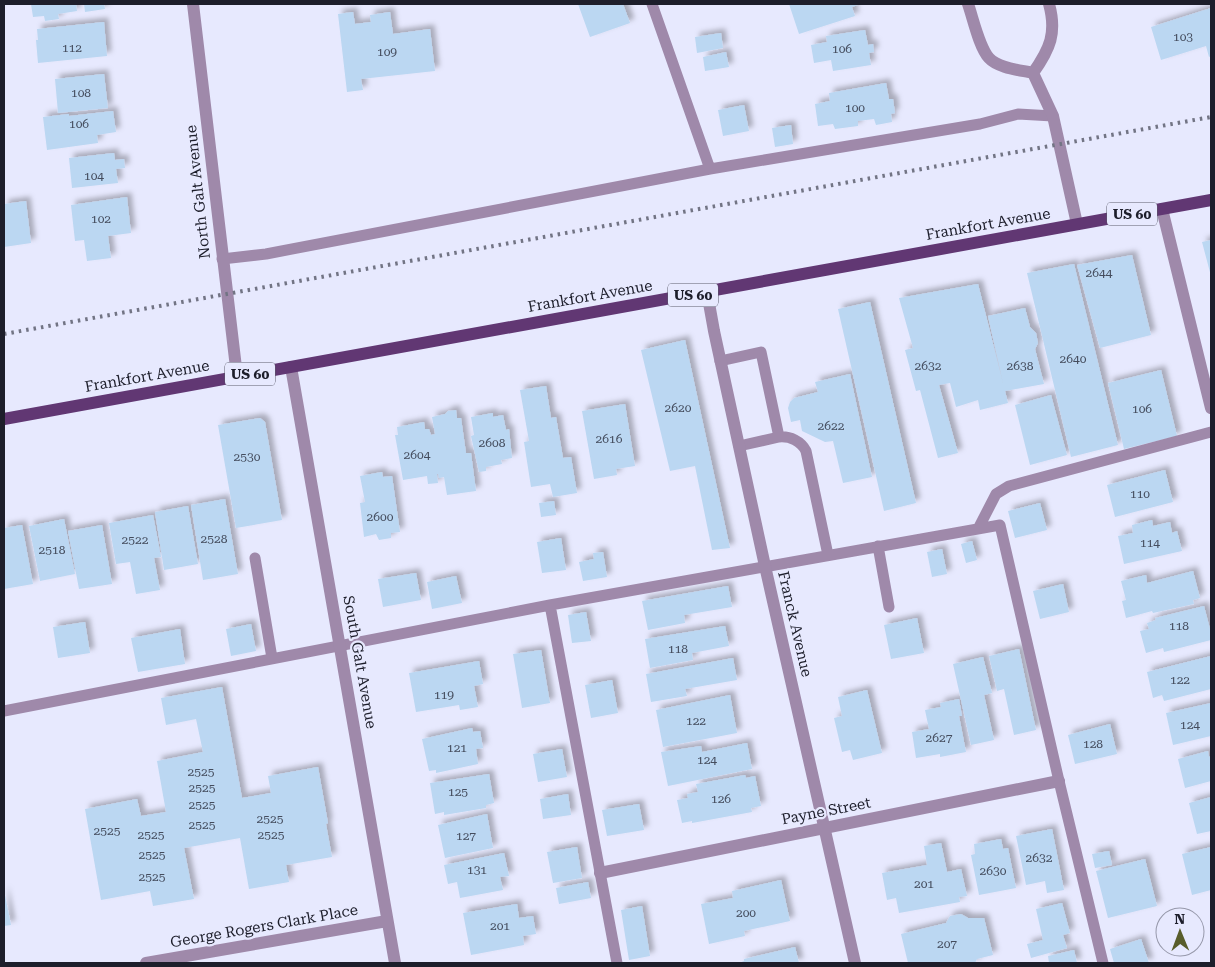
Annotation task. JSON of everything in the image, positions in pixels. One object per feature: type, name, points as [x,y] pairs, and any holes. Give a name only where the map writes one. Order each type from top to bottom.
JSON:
[{"type":"main road","name":"Frankfort Avenue","points":[[4,419],[1211,200]]},
{"type":"street","name":"North Galt Avenue","points":[[193,4],[236,376]]},
{"type":"street","points":[[968,4],[984,50],[990,60],[1009,68],[1033,73]]},
{"type":"street","points":[[1033,73],[1044,57],[1052,36],[1049,4]]},
{"type":"street","points":[[1033,73],[1053,116],[1077,224]]},
{"type":"street","points":[[1162,209],[1211,408]]},
{"type":"street","name":"Franck Avenue","points":[[707,292],[720,361],[765,566],[855,963]]},
{"type":"street","name":"South Galt Avenue","points":[[291,367],[395,963]]},
{"type":"street","name":"Payne Street","points":[[600,873],[1058,781]]},
{"type":"street","name":"George Rogers Clark Place","points":[[146,963],[387,921]]},
{"type":"lane","points":[[652,4],[710,170]]},
{"type":"lane","points":[[222,259],[266,254],[710,170],[980,124],[1018,114],[1053,116]]},
{"type":"lane","points":[[720,361],[761,352],[778,437]]},
{"type":"lane","points":[[978,529],[996,494],[1009,486],[1211,432]]},
{"type":"lane","points":[[739,446],[778,437],[796,441],[803,446],[806,451],[828,555]]},
{"type":"lane","points":[[4,711],[550,605],[1000,524],[1058,781],[1103,963]]},
{"type":"lane","points":[[878,546],[889,607]]},
{"type":"lane","points":[[256,558],[272,658]]},
{"type":"lane","points":[[550,605],[616,963]]},
{"type":"building","points":[[31,4],[76,4],[77,11],[58,14],[59,19],[45,21],[44,16],[33,17]]},
{"type":"building","points":[[84,4],[104,4],[105,9],[85,12]]},
{"type":"building","points":[[578,4],[623,4],[630,23],[590,37]]},
{"type":"building","points":[[789,4],[860,4],[852,7],[855,16],[799,34]]},
{"type":"building","points":[[1211,8],[1211,56],[1209,57],[1206,46],[1161,60],[1151,27]]},
{"type":"building","points":[[353,12],[355,24],[371,22],[370,15],[390,12],[393,34],[430,29],[435,71],[361,79],[363,90],[347,92],[338,14]]},
{"type":"building","points":[[104,22],[107,56],[38,63],[37,29]]},
{"type":"building","points":[[865,30],[868,45],[873,44],[874,52],[869,53],[871,65],[833,71],[831,60],[814,63],[811,45],[827,42],[826,36]]},
{"type":"building","points":[[721,33],[723,48],[697,53],[695,37]]},
{"type":"building","points":[[726,52],[729,67],[705,71],[703,57]]},
{"type":"building","points":[[104,74],[108,108],[58,113],[55,79]]},
{"type":"building","points":[[886,83],[889,99],[893,99],[895,113],[891,114],[892,122],[876,125],[874,119],[858,121],[858,126],[835,129],[833,124],[818,126],[815,104],[830,101],[829,93]]},
{"type":"building","points":[[744,105],[749,131],[723,136],[718,110]]},
{"type":"building","points":[[113,111],[116,132],[97,135],[98,143],[47,150],[43,117]]},
{"type":"building","points":[[791,125],[793,144],[775,147],[772,128]]},
{"type":"building","points":[[114,153],[115,160],[124,159],[125,168],[116,169],[118,183],[72,188],[69,158]]},
{"type":"building","points":[[127,197],[131,233],[108,236],[111,258],[87,261],[84,240],[75,241],[71,205]]},
{"type":"building","points":[[26,201],[31,243],[4,247],[4,204]]},
{"type":"building","points":[[1211,240],[1211,276],[1202,242]]},
{"type":"building","points":[[1132,255],[1151,335],[1100,348],[1077,265]]},
{"type":"building","points":[[1074,264],[1118,445],[1071,457],[1027,273]]},
{"type":"building","points":[[978,284],[1003,383],[988,316],[1025,308],[1030,327],[1036,333],[1038,343],[1035,349],[1044,384],[1005,391],[1008,403],[980,410],[978,400],[956,407],[950,383],[939,385],[958,453],[938,458],[920,390],[916,391],[905,350],[913,348],[899,298]]},
{"type":"building","points":[[870,302],[916,503],[884,511],[838,309]]},
{"type":"building","points":[[685,340],[730,548],[712,550],[695,466],[670,471],[641,350]]},
{"type":"building","points":[[1161,370],[1177,436],[1124,449],[1108,383]]},
{"type":"building","points":[[850,374],[872,477],[843,483],[833,441],[825,442],[802,431],[800,420],[791,422],[788,408],[794,398],[818,392],[815,382]]},
{"type":"building","points":[[546,386],[551,418],[556,417],[563,458],[571,457],[577,493],[553,497],[550,484],[531,487],[524,442],[529,441],[520,390]]},
{"type":"building","points":[[1051,395],[1067,455],[1030,465],[1015,405]]},
{"type":"building","points":[[625,404],[635,466],[616,469],[617,475],[594,479],[582,411]]},
{"type":"building","points":[[456,410],[457,418],[461,418],[466,453],[471,453],[476,491],[447,495],[444,477],[439,478],[438,474],[438,483],[428,484],[427,476],[403,480],[395,435],[398,435],[397,427],[424,422],[425,429],[429,429],[431,435],[435,434],[432,417]]},
{"type":"building","points":[[493,413],[493,417],[503,415],[506,430],[509,429],[512,458],[501,460],[502,464],[486,467],[486,471],[479,472],[471,436],[474,435],[471,417]]},
{"type":"building","points":[[260,418],[265,422],[282,520],[236,528],[218,425]]},
{"type":"building","points":[[1165,470],[1173,502],[1115,517],[1107,485]]},
{"type":"building","points":[[382,472],[383,477],[392,476],[400,532],[391,533],[391,538],[379,540],[376,534],[364,537],[360,503],[365,502],[360,476]]},
{"type":"building","points":[[225,499],[238,574],[203,580],[191,505]]},
{"type":"building","points":[[554,501],[556,515],[541,517],[539,503]]},
{"type":"building","points":[[1040,503],[1047,530],[1015,538],[1008,511]]},
{"type":"building","points":[[188,506],[198,564],[164,570],[155,512]]},
{"type":"building","points":[[153,515],[161,557],[154,558],[160,590],[136,594],[130,562],[116,564],[109,523]]},
{"type":"building","points":[[64,519],[75,574],[40,581],[29,526]]},
{"type":"building","points":[[1152,520],[1153,526],[1170,522],[1172,533],[1177,531],[1182,551],[1124,564],[1118,536],[1133,533],[1132,525]]},
{"type":"building","points":[[22,525],[33,584],[4,589],[4,528]]},
{"type":"building","points":[[102,525],[112,584],[79,589],[68,531]]},
{"type":"building","points":[[561,538],[566,570],[542,573],[537,542]]},
{"type":"building","points":[[972,541],[977,560],[966,563],[961,544]]},
{"type":"building","points":[[942,549],[947,574],[932,577],[927,552]]},
{"type":"building","points":[[603,552],[607,577],[583,581],[579,562],[594,559],[593,553]]},
{"type":"building","points":[[1193,571],[1200,598],[1193,600],[1194,604],[1153,613],[1152,611],[1126,618],[1122,601],[1126,600],[1121,581],[1146,575],[1147,583]]},
{"type":"building","points":[[416,573],[421,600],[383,607],[378,579]]},
{"type":"building","points":[[456,576],[462,603],[432,609],[427,582]]},
{"type":"building","points":[[1063,584],[1069,612],[1040,619],[1033,591]]},
{"type":"building","points":[[728,586],[732,607],[684,615],[685,623],[648,630],[642,601]]},
{"type":"building","points":[[1204,606],[1211,640],[1164,652],[1163,648],[1146,653],[1140,631],[1149,629],[1147,623],[1156,620],[1155,618]]},
{"type":"building","points":[[586,612],[591,641],[572,643],[568,615]]},
{"type":"building","points":[[917,618],[924,653],[891,659],[884,625]]},
{"type":"building","points":[[85,622],[90,653],[58,658],[53,627]]},
{"type":"building","points":[[251,624],[256,651],[231,656],[226,629]]},
{"type":"building","points":[[725,626],[729,646],[692,653],[693,660],[650,668],[645,639]]},
{"type":"building","points":[[180,629],[185,664],[138,672],[131,638]]},
{"type":"building","points":[[1019,649],[1036,730],[1014,735],[1004,689],[997,691],[989,656]]},
{"type":"building","points":[[541,650],[550,703],[522,708],[513,654]]},
{"type":"building","points":[[1211,656],[1211,689],[1164,701],[1162,695],[1153,698],[1147,672]]},
{"type":"building","points":[[983,657],[992,693],[984,695],[994,740],[971,745],[953,664]]},
{"type":"building","points":[[733,658],[737,680],[685,689],[687,696],[651,702],[646,674]]},
{"type":"building","points":[[479,661],[483,684],[474,686],[478,707],[460,710],[459,705],[416,712],[409,673]]},
{"type":"building","points":[[612,680],[618,713],[591,718],[585,685]]},
{"type":"building","points":[[222,687],[242,798],[271,793],[268,776],[318,767],[332,857],[286,865],[289,882],[249,889],[240,838],[184,848],[194,899],[153,906],[150,891],[101,900],[85,809],[137,799],[141,816],[166,812],[157,761],[203,752],[196,719],[166,725],[161,698]]},
{"type":"building","points":[[867,690],[882,753],[853,760],[850,750],[842,752],[834,718],[842,716],[838,697]]},
{"type":"building","points":[[730,695],[737,733],[663,747],[656,710]]},
{"type":"building","points":[[959,699],[962,716],[959,716],[966,752],[940,757],[940,754],[916,758],[912,732],[929,729],[925,710],[941,707],[940,703]]},
{"type":"building","points":[[1211,703],[1211,736],[1173,745],[1166,713]]},
{"type":"building","points":[[1110,724],[1117,754],[1075,764],[1068,735]]},
{"type":"building","points":[[472,728],[473,732],[480,731],[483,748],[476,749],[478,764],[436,773],[436,770],[429,771],[422,739]]},
{"type":"building","points":[[747,743],[752,769],[668,786],[661,752],[701,746],[702,752]]},
{"type":"building","points":[[562,749],[567,777],[538,782],[533,754]]},
{"type":"building","points":[[1208,751],[1209,757],[1211,756],[1211,781],[1185,788],[1178,759]]},
{"type":"building","points":[[489,774],[494,803],[486,805],[486,808],[444,815],[444,812],[435,814],[430,783]]},
{"type":"building","points":[[745,775],[746,778],[755,776],[761,806],[751,808],[752,812],[692,823],[692,821],[682,823],[677,800],[688,798],[687,794],[698,792],[696,784]]},
{"type":"building","points":[[568,794],[571,815],[543,819],[540,799]]},
{"type":"building","points":[[1211,797],[1211,831],[1197,834],[1189,803]]},
{"type":"building","points":[[639,804],[644,830],[607,836],[602,810]]},
{"type":"building","points":[[487,814],[493,848],[445,858],[438,825]]},
{"type":"building","points":[[1052,829],[1064,890],[1047,893],[1045,881],[1026,885],[1016,836]]},
{"type":"building","points":[[1001,839],[1003,849],[1008,848],[1016,888],[979,895],[971,855],[975,854],[974,844]]},
{"type":"building","points":[[941,843],[947,872],[961,869],[967,896],[959,897],[960,902],[899,913],[896,898],[887,900],[882,873],[927,865],[924,846]]},
{"type":"building","points":[[577,847],[582,878],[553,883],[547,852]]},
{"type":"building","points":[[1211,847],[1211,890],[1192,895],[1182,854]]},
{"type":"building","points":[[1109,851],[1112,865],[1095,868],[1092,854]]},
{"type":"building","points":[[504,853],[509,876],[500,877],[503,890],[460,898],[457,882],[448,884],[444,865]]},
{"type":"building","points":[[1145,859],[1157,906],[1108,918],[1096,871]]},
{"type":"building","points":[[781,880],[790,921],[744,931],[745,936],[709,944],[701,904],[733,898],[732,891]]},
{"type":"building","points":[[588,882],[591,898],[559,904],[556,888]]},
{"type":"building","points":[[4,890],[11,925],[4,926]]},
{"type":"building","points":[[1062,903],[1070,933],[1063,935],[1067,948],[1031,958],[1027,944],[1043,940],[1036,909]]},
{"type":"building","points":[[517,904],[519,918],[533,916],[536,934],[523,936],[524,945],[471,955],[463,913]]},
{"type":"building","points":[[642,906],[650,956],[629,960],[621,910]]},
{"type":"building","points":[[961,914],[968,918],[984,918],[993,955],[977,959],[975,963],[908,963],[901,934],[946,923],[950,916]]},
{"type":"building","points":[[1141,939],[1149,963],[1114,963],[1110,949]]},
{"type":"building","points":[[795,947],[799,963],[739,963],[744,961],[744,959]]},
{"type":"building","points":[[1074,950],[1077,963],[1049,963],[1048,956]]},
{"type":"railway","points":[[4,334],[1211,117]]}]
